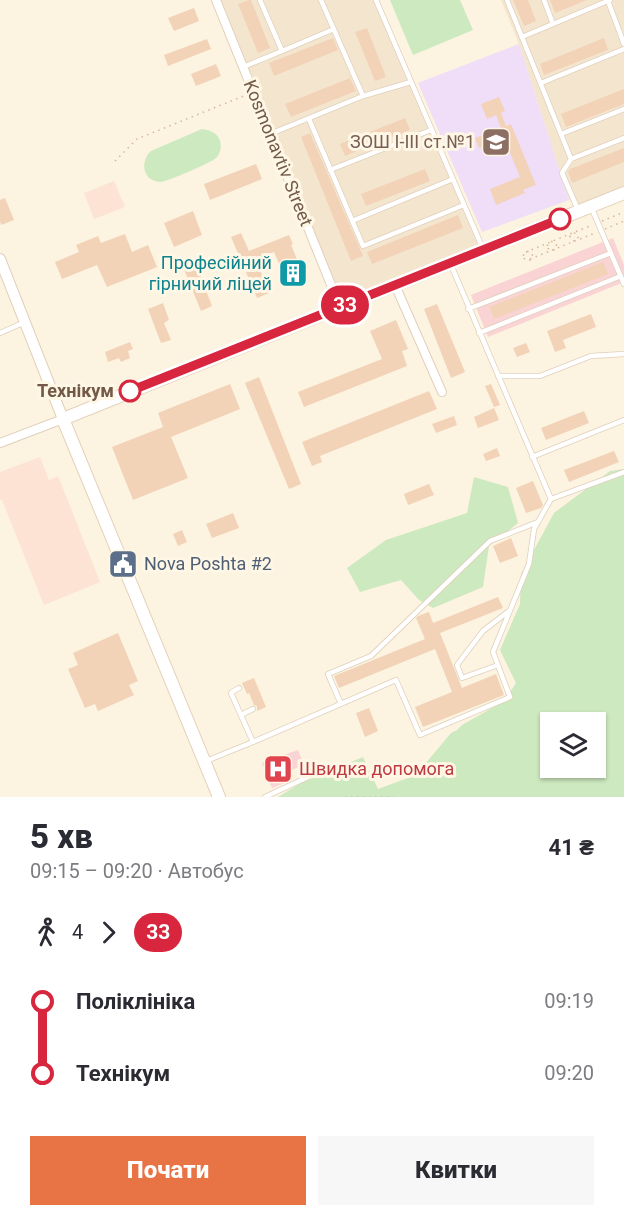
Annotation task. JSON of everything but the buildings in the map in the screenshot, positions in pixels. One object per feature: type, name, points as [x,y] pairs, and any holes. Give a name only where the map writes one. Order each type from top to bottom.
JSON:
[{"type":"main road","points":[[219,797],[63,419],[624,193]]},
{"type":"street","name":"Kosmonavtiv Street","points":[[218,1],[340,307]]},
{"type":"street","points":[[0,259],[63,419],[0,443]]},
{"type":"street","points":[[395,285],[442,392]]},
{"type":"lane","points":[[260,0],[282,51]]},
{"type":"lane","points":[[321,0],[363,96]]},
{"type":"lane","points":[[376,0],[483,249]]},
{"type":"lane","points":[[507,0],[571,159]]},
{"type":"lane","points":[[544,0],[553,24]]},
{"type":"lane","points":[[522,37],[609,1],[624,44]]},
{"type":"lane","points":[[243,67],[334,29]]},
{"type":"lane","points":[[541,83],[624,49]]},
{"type":"lane","points":[[270,134],[363,96],[411,82]]},
{"type":"lane","points":[[561,134],[624,109]]},
{"type":"lane","points":[[309,118],[363,246],[464,205]]},
{"type":"lane","points":[[330,170],[432,130]]},
{"type":"lane","points":[[624,138],[571,159],[562,173],[585,209],[598,222],[624,284]]},
{"type":"lane","points":[[352,221],[453,179]]},
{"type":"lane","points":[[468,309],[611,253]]},
{"type":"lane","points":[[450,263],[550,499]]},
{"type":"lane","points":[[479,333],[621,276]]},
{"type":"lane","points":[[0,333],[25,322]]},
{"type":"lane","points":[[498,376],[540,376],[591,356],[624,354]]},
{"type":"lane","points":[[532,457],[624,420]]},
{"type":"lane","points":[[204,761],[396,680],[420,735],[510,698],[493,652],[529,564],[534,529],[550,499],[624,472]]},
{"type":"lane","points":[[341,704],[328,674],[371,656],[490,541],[538,522]]},
{"type":"lane","points":[[498,665],[462,678],[457,665],[483,631],[511,609]]},
{"type":"lane","points":[[239,688],[231,693],[253,742]]},
{"type":"lane","points":[[241,715],[253,709]]},
{"type":"lane","points":[[265,797],[308,777]]},
{"type":"path","points":[[114,161],[137,139],[253,92]]},
{"type":"path","points":[[526,252],[624,212]]},
{"type":"path","points":[[526,252],[524,257],[526,260],[624,221]]},
{"type":"path","points":[[573,233],[579,236],[576,241]]},
{"type":"path","points":[[573,233],[570,237],[576,241]]},
{"type":"path","points":[[550,242],[556,245],[553,250]]},
{"type":"path","points":[[550,242],[547,247],[553,250]]},
{"type":"path","points":[[526,252],[531,253],[530,259]]},
{"type":"path","points":[[345,797],[394,797]]},
{"type":"shaded area","points":[[219,0],[376,0],[479,247],[341,301]]},
{"type":"shaded area","points":[[501,0],[624,0],[624,186],[579,204],[569,200],[519,44]]},
{"type":"shaded area","name":"ЗОШ I-III ст.№1","points":[[519,44],[569,200],[482,232],[418,83]]},
{"type":"shaded area","points":[[114,181],[125,207],[94,219],[84,193]]},
{"type":"shaded area","points":[[613,238],[624,265],[624,282],[488,337],[471,295]]},
{"type":"shaded area","points":[[40,457],[49,480],[58,476],[100,582],[44,605],[2,500],[0,500],[0,472]]},
{"type":"shaded area","name":"Швидка допомога","points":[[298,750],[304,765],[281,774],[285,783],[272,788],[262,763]]},
{"type":"green space","points":[[390,0],[460,0],[473,30],[413,55]]},
{"type":"green space","points":[[202,129],[213,132],[219,138],[221,148],[216,158],[198,168],[164,181],[154,181],[149,178],[144,165],[151,151]]},
{"type":"green space","points":[[624,469],[624,797],[278,797],[301,783],[363,757],[378,789],[416,775],[451,733],[504,701],[516,683],[500,650],[520,604],[521,574],[554,513],[610,471]]},
{"type":"green space","points":[[474,477],[508,487],[518,523],[489,546],[483,587],[433,608],[419,600],[401,580],[360,592],[347,568],[386,540],[467,513]]},
{"type":"bus line","name":"33","points":[[130,391],[560,219]]},
{"type":"place","name":"ЗОШ I-III ст.№1","points":[[496,142]]},
{"type":"place","name":"Професійний гірничий ліцей","points":[[293,273]]},
{"type":"place","name":"Технікум","points":[[130,391]]},
{"type":"place","name":"Nova Poshta #2","points":[[123,564]]},
{"type":"place","name":"Швидка допомога","points":[[278,769]]}]
